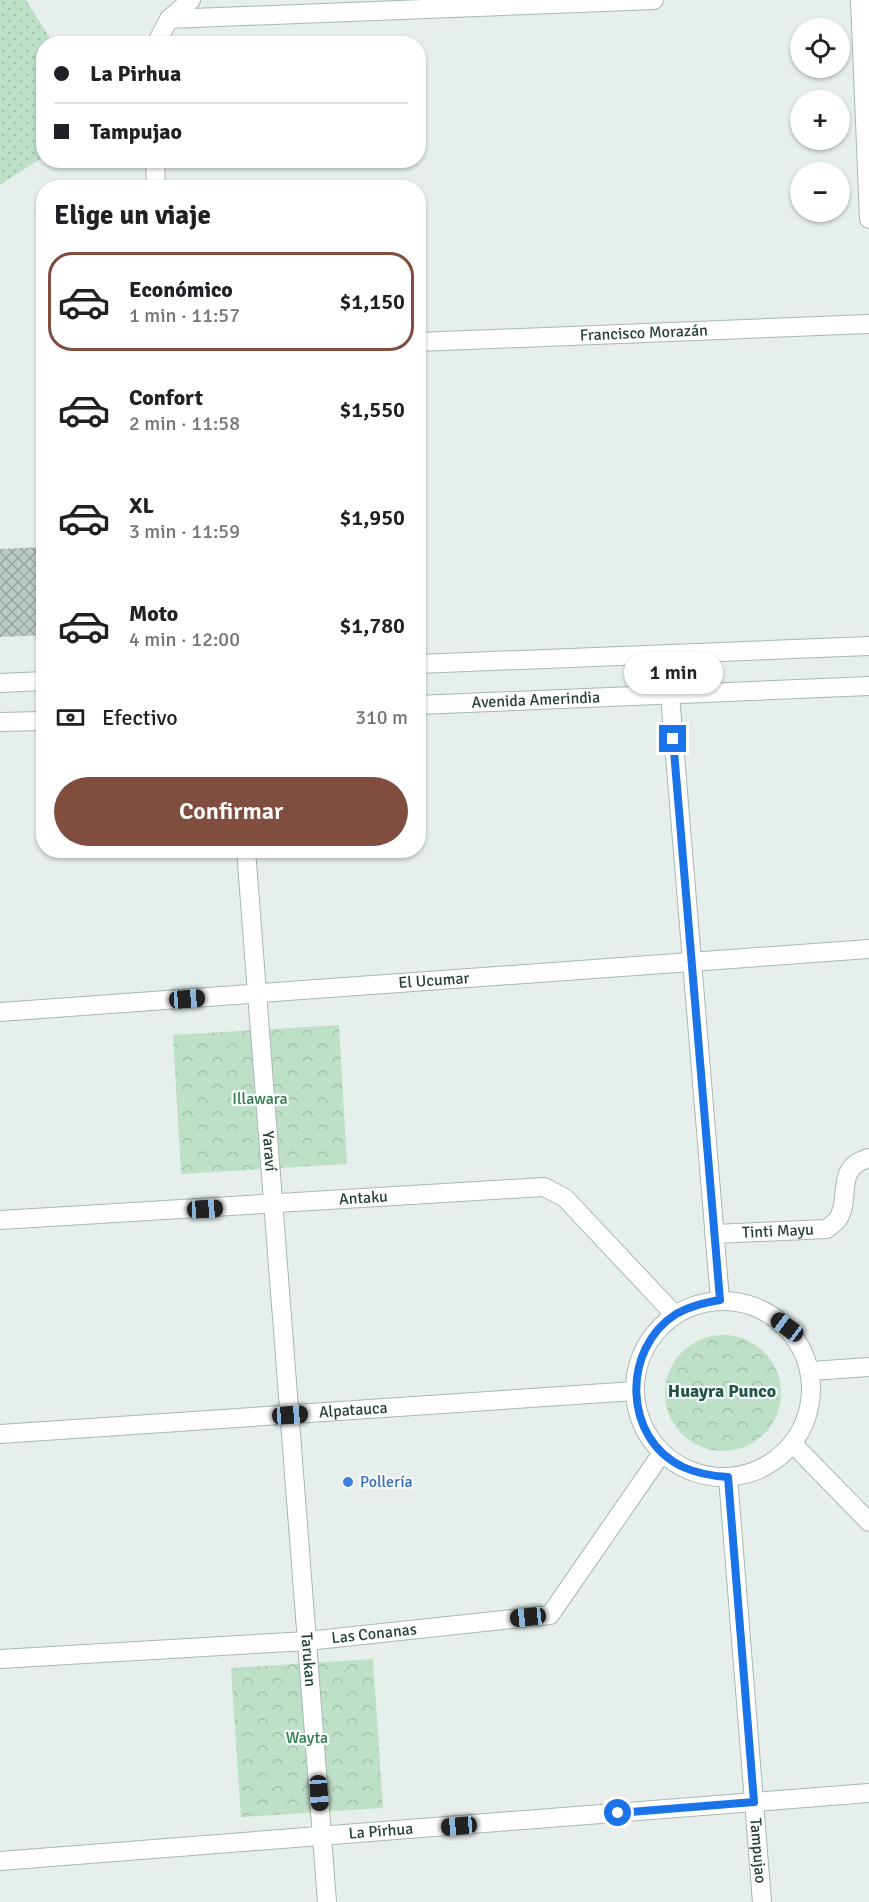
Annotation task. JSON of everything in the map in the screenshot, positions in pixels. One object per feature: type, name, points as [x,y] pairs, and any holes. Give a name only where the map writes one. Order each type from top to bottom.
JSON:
[{"type":"street","points":[[160,36],[170,19],[191,0]]},
{"type":"street","points":[[170,19],[654,0]]},
{"type":"street","points":[[860,0],[869,219]]},
{"type":"street","name":"Francisco Morazán","points":[[426,342],[869,324]]},
{"type":"street","points":[[426,664],[869,645]]},
{"type":"street","points":[[0,683],[36,681]]},
{"type":"street","name":"Avenida Amerindia","points":[[426,705],[869,686]]},
{"type":"street","points":[[670,695],[690,962],[720,1300]]},
{"type":"street","points":[[0,722],[36,721]]},
{"type":"street","name":"Yaraví","points":[[247,858],[290,1415]]},
{"type":"street","name":"El Ucumar","points":[[0,1012],[869,949]]},
{"type":"street","name":"Tinti Mayu","points":[[714,1234],[827,1229],[839,1218],[847,1173],[861,1160],[869,1158]]},
{"type":"street","name":"Antaku","points":[[0,1220],[544,1187],[565,1198],[675,1315]]},
{"type":"street","points":[[720,1300],[744,1303],[767,1312],[787,1327],[802,1347],[811,1371],[812,1397],[806,1422],[793,1444],[775,1461],[760,1469],[728,1477],[704,1475],[681,1467],[662,1453],[647,1435],[638,1414],[635,1391],[639,1362],[653,1335],[675,1315],[696,1305],[720,1300]]},
{"type":"street","points":[[811,1371],[869,1367]]},
{"type":"street","name":"Alpatauca","points":[[0,1434],[635,1391]]},
{"type":"street","name":"Tarukan","points":[[290,1415],[327,1902]]},
{"type":"street","points":[[793,1444],[869,1522]]},
{"type":"street","name":"Las Conanas","points":[[0,1659],[307,1641],[550,1615],[662,1453]]},
{"type":"street","name":"Tampujao","points":[[728,1477],[762,1902]]},
{"type":"street","name":"La Pirhua","points":[[0,1862],[869,1793]]},
{"type":"green space","points":[[0,0],[26,0],[49,36],[36,36],[36,162],[0,185]]},
{"type":"green space","name":"Illawara","points":[[339,1025],[347,1164],[181,1174],[173,1035]]},
{"type":"green space","points":[[723,1335],[745,1339],[764,1352],[777,1371],[781,1393],[777,1415],[764,1434],[745,1447],[723,1451],[701,1447],[682,1434],[669,1415],[665,1393],[669,1371],[682,1352],[701,1339]]},
{"type":"green space","name":"Wayta","points":[[373,1659],[383,1808],[241,1817],[231,1668]]},
{"type":"building","points":[[36,547],[36,635],[0,637],[0,549]]},
{"type":"place","name":"Pollería","points":[[348,1482]]},
{"type":"district","name":"Huayra Punco","points":[[722,1391]]},
{"type":"route","points":[[618,1813],[754,1802],[728,1477],[704,1475],[681,1467],[662,1453],[647,1435],[638,1414],[635,1391],[639,1362],[653,1335],[675,1315],[696,1305],[720,1300],[673,739]]}]
